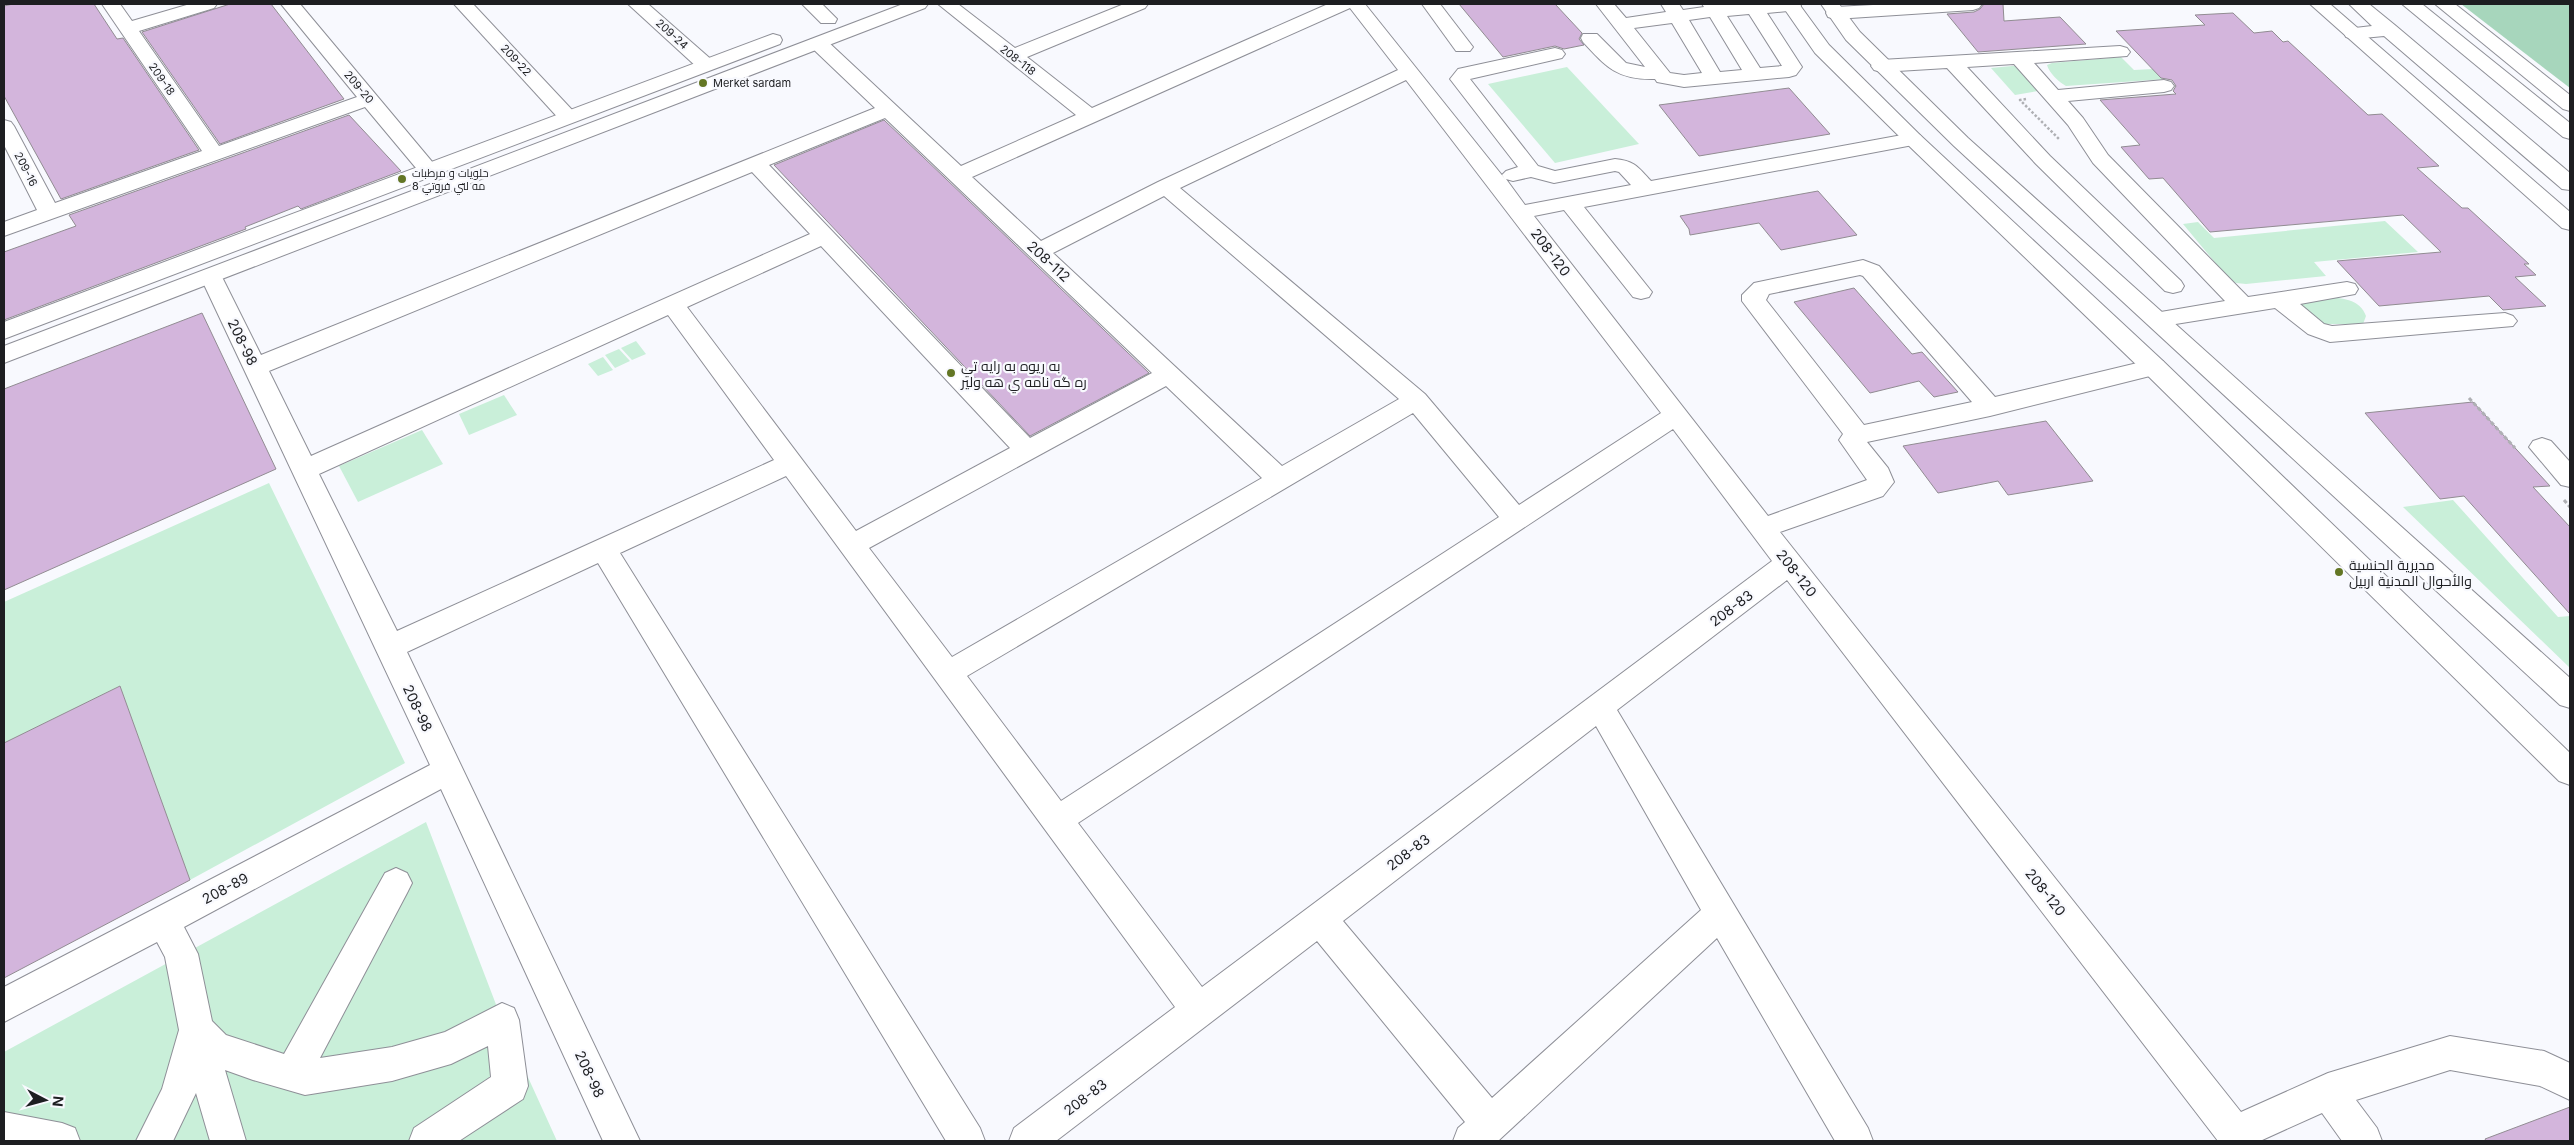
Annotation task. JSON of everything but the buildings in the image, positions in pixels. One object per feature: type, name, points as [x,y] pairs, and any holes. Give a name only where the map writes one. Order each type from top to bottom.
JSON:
[{"type":"main road","name":"209-18","points":[[110,4],[214,154]]},
{"type":"main road","points":[[128,28],[208,4]]},
{"type":"main road","name":"209-20","points":[[290,4],[428,170]]},
{"type":"main road","name":"209-22","points":[[463,4],[568,117]]},
{"type":"main road","name":"209-24","points":[[637,4],[706,65]]},
{"type":"main road","points":[[811,4],[828,19]]},
{"type":"main road","points":[[4,331],[868,4]]},
{"type":"main road","points":[[4,355],[919,4]]},
{"type":"main road","name":"208-118","points":[[947,4],[1090,116]]},
{"type":"main road","points":[[1013,56],[1139,4]]},
{"type":"main road","points":[[958,175],[1344,4]]},
{"type":"main road","name":"208-120","points":[[1356,4],[1520,212],[1675,416],[2238,1138]]},
{"type":"main road","points":[[1430,4],[1464,47]]},
{"type":"main road","points":[[1605,4],[1632,22],[1674,10],[1791,5],[1822,49],[1913,139],[2154,367],[2570,772]]},
{"type":"main road","points":[[1628,4],[1632,22],[1660,73],[1664,78],[1674,80],[1789,71],[1792,67],[1753,6]]},
{"type":"main road","points":[[1833,9],[1973,4]]},
{"type":"main road","points":[[2319,4],[2570,223]]},
{"type":"main road","points":[[2358,4],[2570,184]]},
{"type":"main road","points":[[2411,4],[2570,134]]},
{"type":"main road","points":[[2444,4],[2570,105]]},
{"type":"main road","points":[[1713,7],[1754,74]]},
{"type":"main road","points":[[1833,9],[1881,66],[1961,142],[2570,696]]},
{"type":"main road","points":[[1674,10],[1714,78]]},
{"type":"main road","points":[[2353,33],[2390,30]]},
{"type":"main road","points":[[1590,38],[1618,68],[1636,74],[1660,73]]},
{"type":"main road","name":"208-112","points":[[818,42],[1280,480]]},
{"type":"main road","points":[[1881,66],[2021,60],[2120,52]]},
{"type":"main road","points":[[1532,170],[1460,79],[1465,73],[1555,54]]},
{"type":"main road","points":[[2021,60],[2055,96],[2076,122],[2100,159],[2242,305]]},
{"type":"main road","points":[[1952,62],[2043,160],[2173,286]]},
{"type":"main road","points":[[1039,251],[1166,187],[1408,72]]},
{"type":"main road","points":[[2055,96],[2164,86]]},
{"type":"main road","points":[[4,229],[369,99]]},
{"type":"main road","points":[[255,366],[889,109]]},
{"type":"main road","name":"209-16","points":[[4,126],[49,213]]},
{"type":"main road","points":[[2518,140],[2570,134]]},
{"type":"main road","points":[[516,137],[530,154]]},
{"type":"main road","points":[[1520,212],[1913,139]]},
{"type":"main road","points":[[755,163],[1027,450]]},
{"type":"main road","points":[[1495,180],[1532,170],[1554,177],[1615,166],[1626,166],[1646,188]]},
{"type":"main road","points":[[1166,187],[1416,400],[1516,520]]},
{"type":"main road","points":[[1570,203],[1641,292]]},
{"type":"main road","points":[[304,470],[825,236]]},
{"type":"main road","points":[[1858,435],[1754,301],[1754,295],[1762,288],[1863,266],[1871,271],[1990,407]]},
{"type":"main road","name":"208-98","points":[[211,276],[390,647],[622,1141]]},
{"type":"main road","points":[[2157,320],[2347,288]]},
{"type":"main road","points":[[2279,299],[2316,329],[2330,334],[2505,320]]},
{"type":"main road","points":[[672,304],[1199,1011]]},
{"type":"main road","points":[[1762,528],[1874,488],[1881,482],[1879,475],[1852,440],[1858,435],[1990,407],[2154,367]]},
{"type":"main road","points":[[852,545],[1169,374]]},
{"type":"main road","points":[[948,673],[1416,400]]},
{"type":"main road","points":[[1057,820],[1675,416]]},
{"type":"main road","points":[[2542,447],[2570,478]]},
{"type":"main road","points":[[390,647],[791,463]]},
{"type":"main road","points":[[603,549],[968,1141]]},
{"type":"main road","name":"208-83","points":[[1027,1141],[1789,563]]},
{"type":"main road","points":[[1600,707],[1855,1141]]},
{"type":"main road","name":"208-89","points":[[4,1005],[447,770]]},
{"type":"main road","points":[[293,1072],[396,883]]},
{"type":"main road","points":[[1320,919],[1480,1132],[1721,914]]},
{"type":"main road","points":[[163,921],[181,954],[196,1030],[228,1141]]},
{"type":"main road","points":[[196,1030],[214,1048],[253,1064],[293,1072],[306,1077],[392,1064],[452,1047],[502,1020],[510,1086],[427,1141]]},
{"type":"main road","points":[[154,1141],[178,1095],[196,1030]]},
{"type":"main road","points":[[2238,1138],[2328,1091],[2450,1053],[2544,1069],[2570,1082]]},
{"type":"main road","points":[[2328,1091],[2364,1141]]},
{"type":"main road","points":[[4,1130],[62,1141]]},
{"type":"green space","points":[[2461,4],[2570,4],[2570,88]]},
{"type":"green space","points":[[2121,57],[2134,70],[2172,68],[2181,78],[2066,86],[2055,77],[2047,65],[2052,63]]},
{"type":"green space","points":[[2018,66],[2038,91],[2015,95],[1991,68]]},
{"type":"green space","points":[[1567,67],[1639,144],[1555,163],[1488,84]]},
{"type":"green space","points":[[2385,221],[2418,252],[2314,262],[2326,276],[2246,284],[2236,283],[2228,278],[2183,224],[2198,222],[2214,238]]},
{"type":"green space","points":[[2326,297],[2350,300],[2355,303],[2363,310],[2366,316],[2363,324],[2321,324],[2296,302]]},
{"type":"green space","points":[[636,341],[646,354],[632,360],[621,348]]},
{"type":"green space","points":[[619,349],[630,361],[615,368],[605,355]]},
{"type":"green space","points":[[603,357],[613,370],[598,376],[588,364]]},
{"type":"green space","points":[[504,395],[517,415],[469,435],[459,414]]},
{"type":"green space","points":[[422,430],[443,464],[358,502],[339,466]]},
{"type":"green space","points":[[269,483],[405,763],[190,880],[120,686],[4,743],[4,602]]},
{"type":"green space","points":[[2453,500],[2558,617],[2570,616],[2570,668],[2403,507]]},
{"type":"green space","points":[[426,822],[502,1020],[557,1141],[4,1141],[4,1052]]},
{"type":"place","name":"Merket sardam","points":[[703,83]]},
{"type":"place","name":"حلويات و مرطبات مه لتي فروتي 8","points":[[402,179]]},
{"type":"place","name":"به ريوه به رايه تي ره گه نامه ي هه ولير","points":[[951,373]]},
{"type":"place","name":"مديرية الجنسية والأحوال المدنية اربيل","points":[[2339,572]]}]
